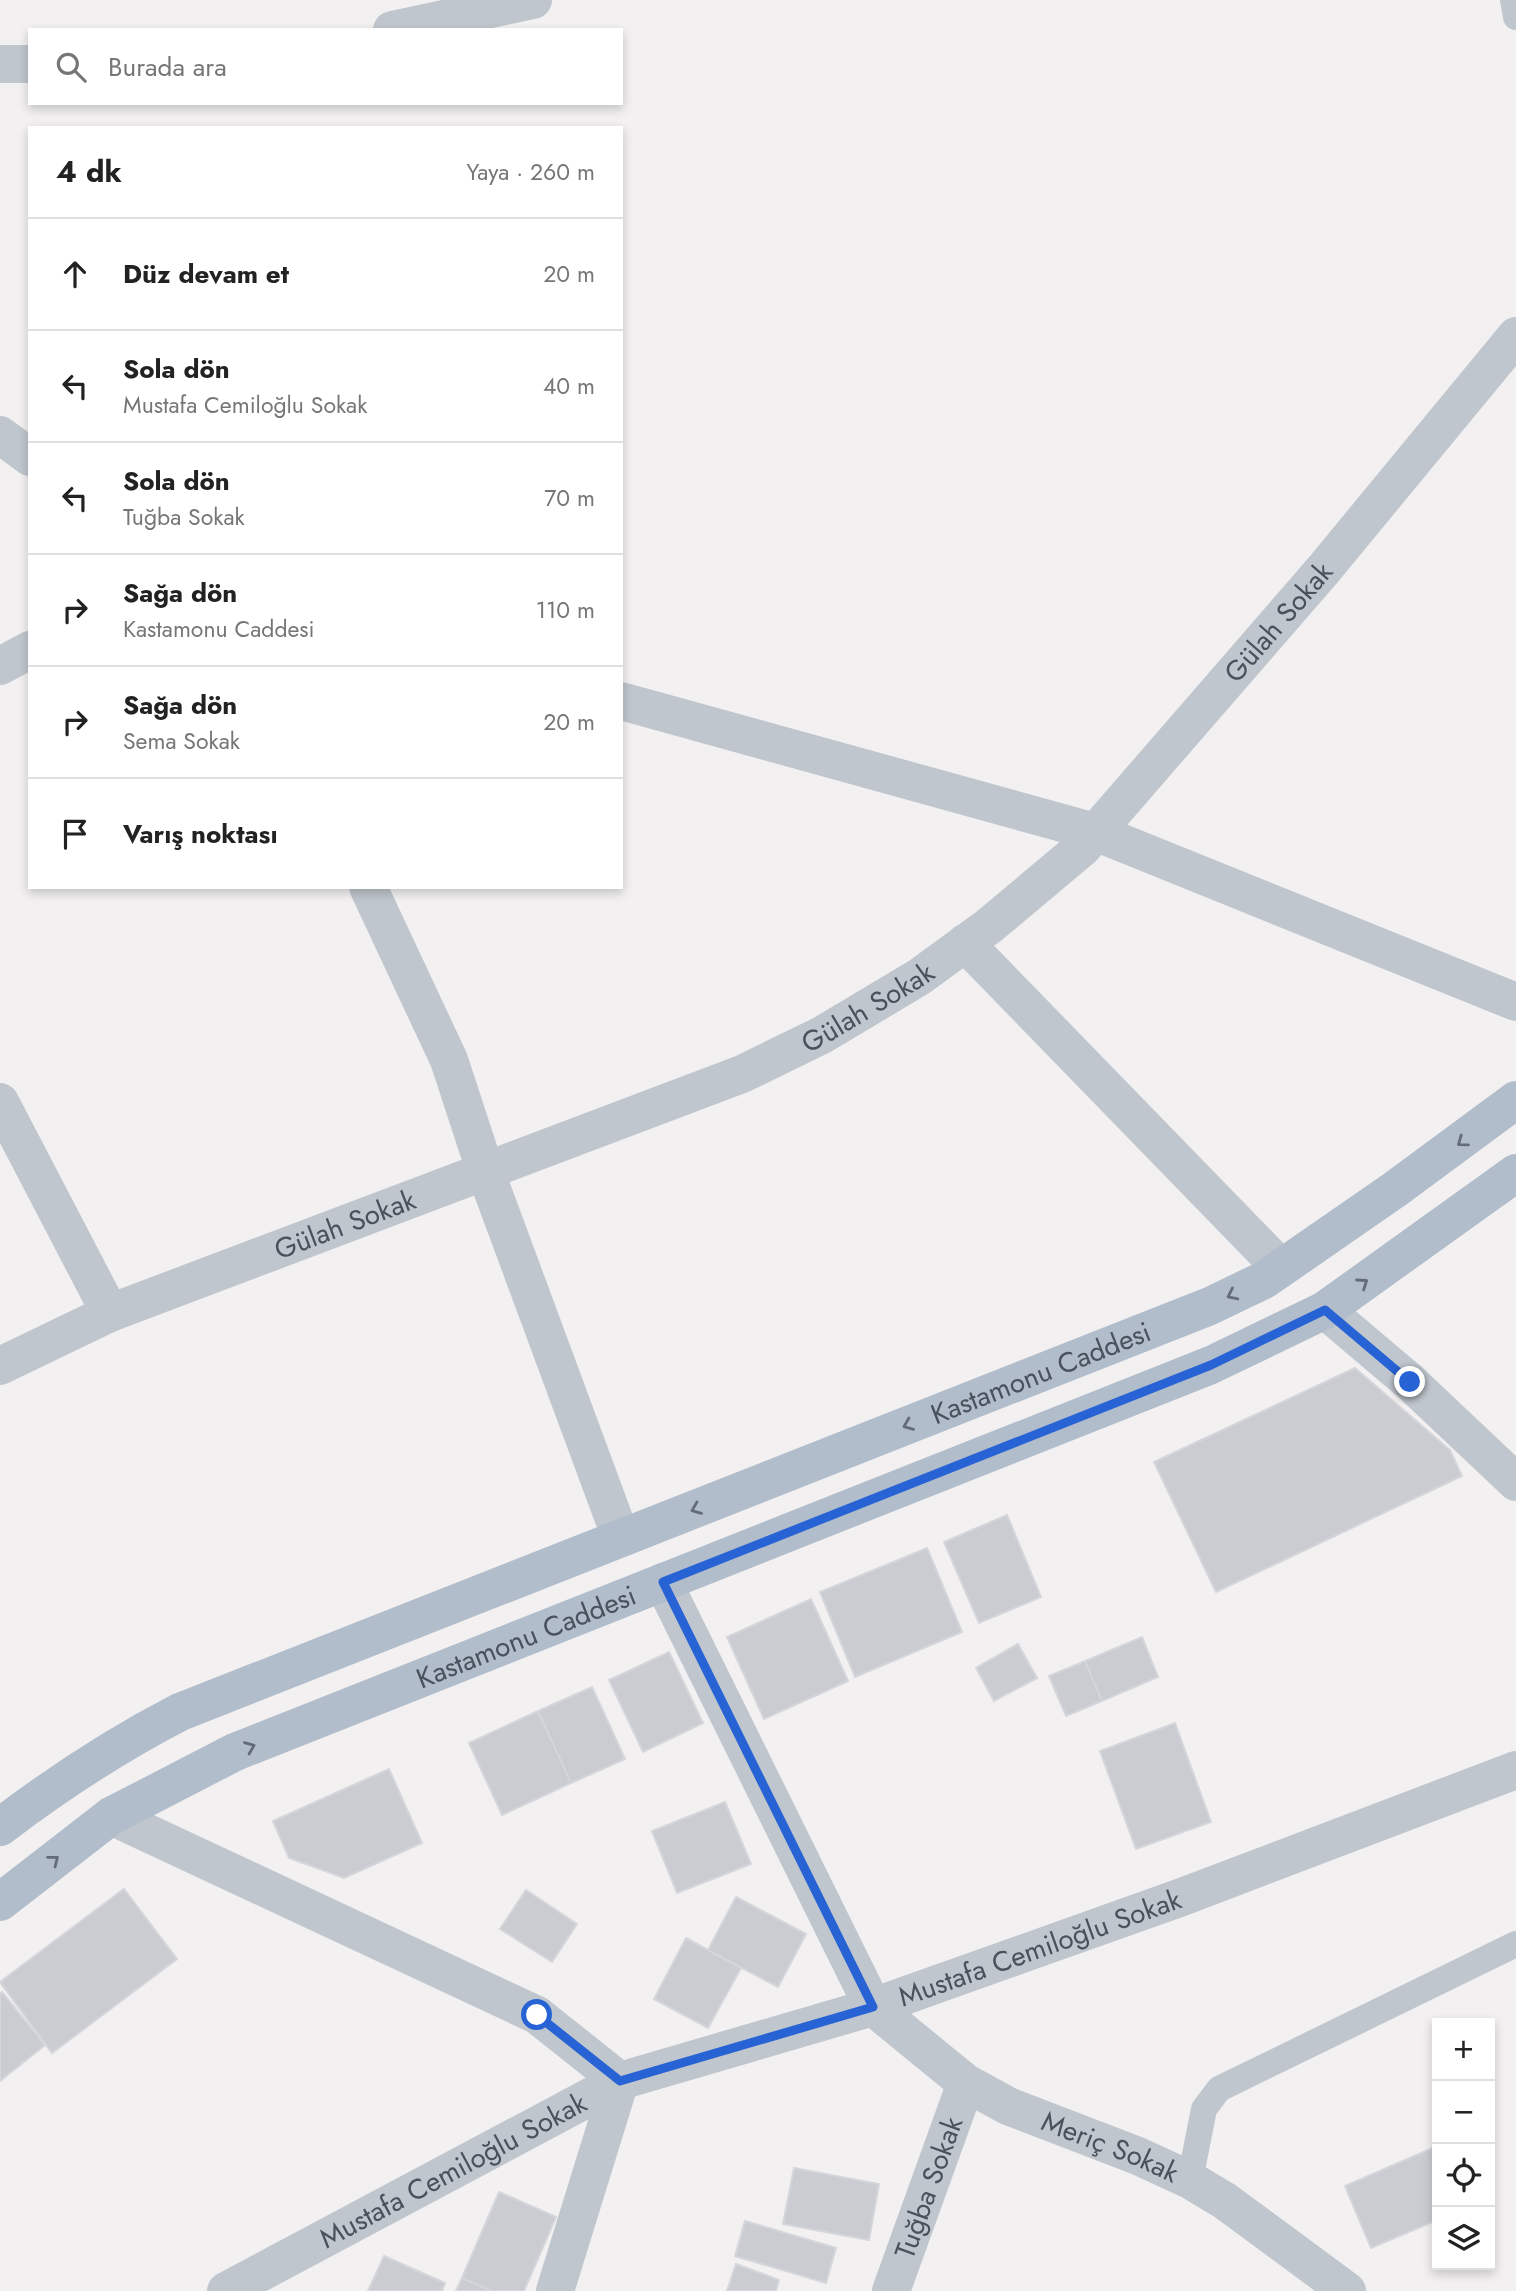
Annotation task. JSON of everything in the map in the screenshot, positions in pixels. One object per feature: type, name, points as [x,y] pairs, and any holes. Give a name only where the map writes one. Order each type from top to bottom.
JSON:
[{"type":"main road","name":"Kastamonu Caddesi","points":[[0,1827],[62,1780],[122,1742],[180,1712],[1210,1306],[1281,1268],[1494,1119],[1516,1100]]},
{"type":"main road","name":"Kastamonu Caddesi","points":[[0,1902],[111,1816],[235,1752],[1211,1365],[1325,1310],[1516,1173]]},
{"type":"street","points":[[401,28],[533,0]]},
{"type":"street","points":[[0,64],[28,64]]},
{"type":"street","name":"Gülah Sokak","points":[[0,1366],[110,1313],[742,1074],[833,1029],[919,977],[1082,848],[1324,569],[1516,336]]},
{"type":"street","points":[[0,435],[28,456]]},
{"type":"street","points":[[0,666],[28,651]]},
{"type":"street","points":[[623,702],[1095,832],[1516,1002]]},
{"type":"street","points":[[369,889],[449,1060],[486,1173],[621,1538]]},
{"type":"street","points":[[965,943],[1281,1268]]},
{"type":"street","points":[[0,1102],[110,1313]]},
{"type":"street","points":[[1325,1310],[1410,1382],[1516,1482]]},
{"type":"street","points":[[663,1582],[873,2007]]},
{"type":"street","name":"Mustafa Cemiloğlu Sokak","points":[[226,2291],[620,2081],[873,2007],[1181,1897],[1516,1770]]},
{"type":"street","points":[[111,1816],[537,2015],[620,2081],[555,2291]]},
{"type":"street","name":"Meriç Sokak","points":[[873,2007],[966,2083],[1008,2106],[1138,2156],[1190,2180],[1225,2201],[1347,2291]]},
{"type":"street","name":"Tuğba Sokak","points":[[891,2291],[966,2083]]},
{"type":"lane","points":[[1513,0],[1516,17]]},
{"type":"lane","points":[[1190,2180],[1204,2109],[1219,2089],[1516,1944]]},
{"type":"building","points":[[1355,1368],[1450,1450],[1462,1476],[1216,1592],[1154,1462]]},
{"type":"building","points":[[1007,1515],[1041,1597],[979,1623],[944,1542]]},
{"type":"building","points":[[927,1548],[962,1632],[855,1677],[820,1592]]},
{"type":"building","points":[[811,1599],[848,1681],[764,1719],[727,1637]]},
{"type":"building","points":[[1142,1637],[1158,1677],[1102,1701],[1085,1661]]},
{"type":"building","points":[[1018,1644],[1037,1678],[994,1701],[976,1668]]},
{"type":"building","points":[[669,1652],[703,1723],[643,1752],[609,1680]]},
{"type":"building","points":[[1085,1661],[1102,1701],[1066,1716],[1049,1676]]},
{"type":"building","points":[[592,1687],[625,1759],[571,1783],[538,1711]]},
{"type":"building","points":[[538,1711],[571,1783],[502,1815],[469,1743]]},
{"type":"building","points":[[1175,1723],[1211,1822],[1136,1849],[1100,1751]]},
{"type":"building","points":[[389,1769],[422,1843],[344,1878],[289,1858],[273,1821]]},
{"type":"building","points":[[725,1802],[751,1864],[677,1893],[652,1831]]},
{"type":"building","points":[[124,1889],[177,1959],[52,2053],[0,1982]]},
{"type":"building","points":[[526,1890],[577,1924],[552,1962],[500,1929]]},
{"type":"building","points":[[736,1897],[806,1934],[778,1987],[708,1950]]},
{"type":"building","points":[[686,1938],[741,1968],[708,2028],[654,1999]]},
{"type":"building","points":[[2,1992],[45,2045],[0,2081],[0,1994]]},
{"type":"building","points":[[1432,2148],[1432,2222],[1371,2248],[1345,2186]]},
{"type":"building","points":[[794,2168],[879,2184],[869,2240],[783,2224]]},
{"type":"building","points":[[499,2192],[556,2217],[524,2291],[491,2291],[462,2278]]},
{"type":"building","points":[[745,2221],[836,2248],[826,2283],[735,2256]]},
{"type":"building","points":[[384,2256],[445,2283],[442,2291],[368,2291]]},
{"type":"building","points":[[736,2264],[779,2280],[776,2291],[727,2291]]},
{"type":"building","points":[[462,2278],[491,2291],[456,2291]]},
{"type":"route","points":[[537,2015],[620,2081],[873,2007],[663,1582],[1211,1365],[1325,1310],[1410,1382]]}]
